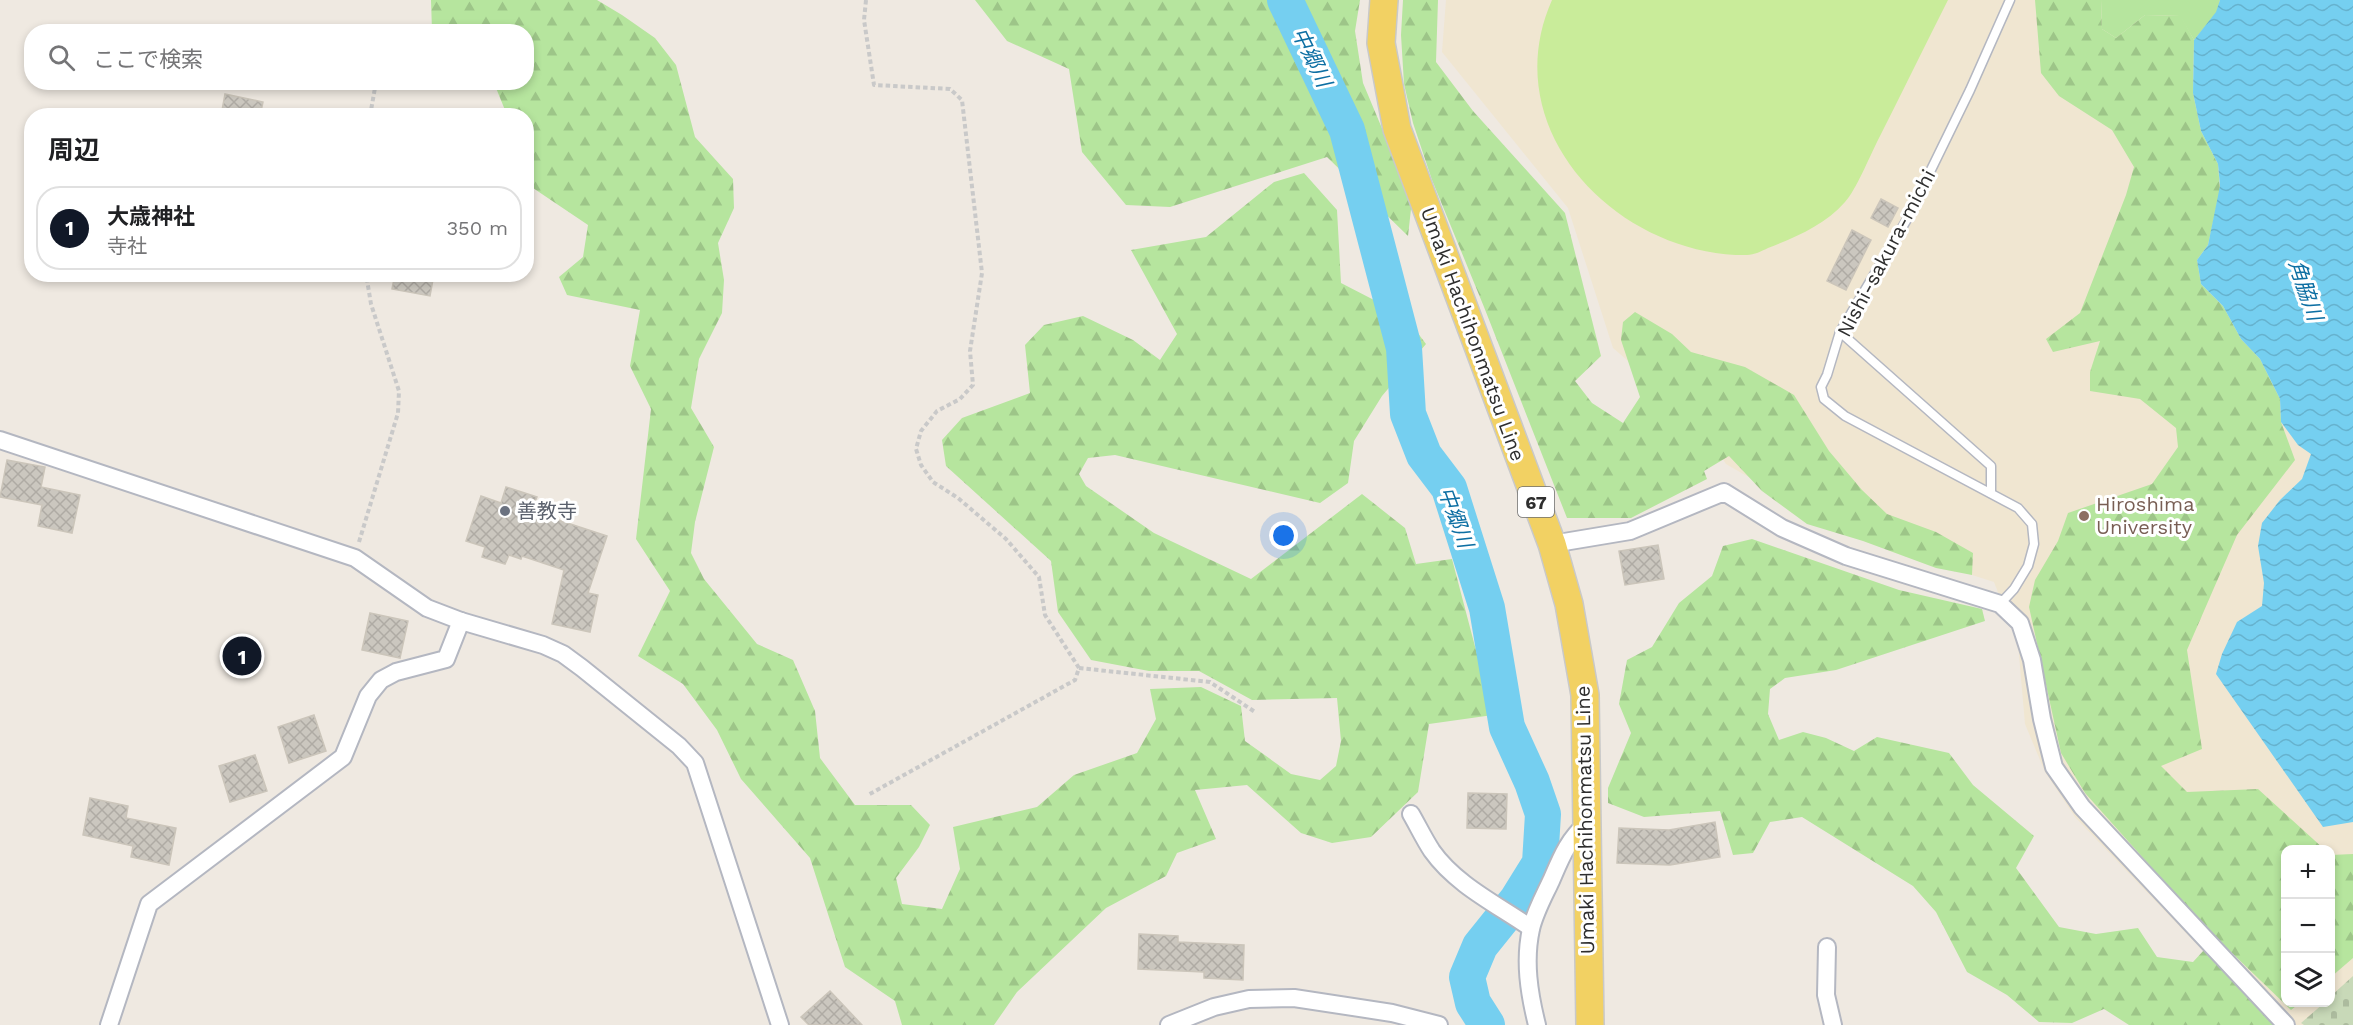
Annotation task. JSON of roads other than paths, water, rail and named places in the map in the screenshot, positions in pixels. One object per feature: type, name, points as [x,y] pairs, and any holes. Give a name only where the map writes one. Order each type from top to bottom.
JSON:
[{"type":"main road","name":"Umaki Hachihonmatsu Line","points":[[1384,0],[1380,43],[1397,129],[1552,544],[1569,604],[1585,695],[1590,1025]]},
{"type":"street","points":[[0,440],[355,558],[427,608],[460,621],[543,645],[563,654],[582,668],[679,746],[695,763],[780,1025]]},
{"type":"street","points":[[1552,544],[1630,531],[1724,492],[1782,528],[1846,556],[2000,604],[2020,623],[2031,660],[2054,767],[2082,807],[2286,1025]]},
{"type":"street","points":[[109,1025],[149,904],[343,757],[368,696],[381,680],[396,672],[446,659],[460,621]]},
{"type":"street","points":[[1411,814],[1432,852],[1454,874],[1480,895],[1531,928]]},
{"type":"street","points":[[1538,1025],[1530,997],[1527,968],[1531,928],[1564,850],[1573,835],[1587,823]]},
{"type":"street","points":[[1827,946],[1826,995],[1833,1025]]},
{"type":"street","points":[[1169,1025],[1214,1007],[1249,999],[1294,998],[1392,1012],[1439,1025]]},
{"type":"lane","name":"Nishi-sakura-michi","points":[[2000,604],[2013,590],[2028,566],[2034,544],[2032,524],[2018,508],[1845,416],[1824,399],[1821,387],[1840,332],[1906,221],[1970,90],[2010,0]]},
{"type":"lane","points":[[1840,332],[1991,466],[1992,494]]},
{"type":"water","name":"角脇川","points":[[2220,0],[2353,0],[2353,822],[2323,827],[2216,674],[2222,654],[2237,622],[2262,606],[2264,583],[2258,546],[2262,523],[2280,500],[2302,479],[2311,454],[2298,445],[2281,422],[2280,399],[2260,359],[2241,339],[2223,306],[2201,284],[2197,260],[2208,245],[2220,186],[2218,164],[2201,131],[2193,93],[2194,40],[2216,12]]},
{"type":"waterway","name":"中郷川","points":[[1285,0],[1347,130],[1404,348],[1408,414],[1424,455],[1449,488],[1487,608],[1507,727],[1532,782],[1543,814],[1540,863],[1517,900],[1480,946],[1467,977],[1473,1003],[1487,1025]]},
{"type":"place","name":"善教寺","points":[[505,511]]},
{"type":"place","name":"Hiroshima University","points":[[2084,516]]},
{"type":"place","name":"大歳神社","points":[[242,656]]}]
